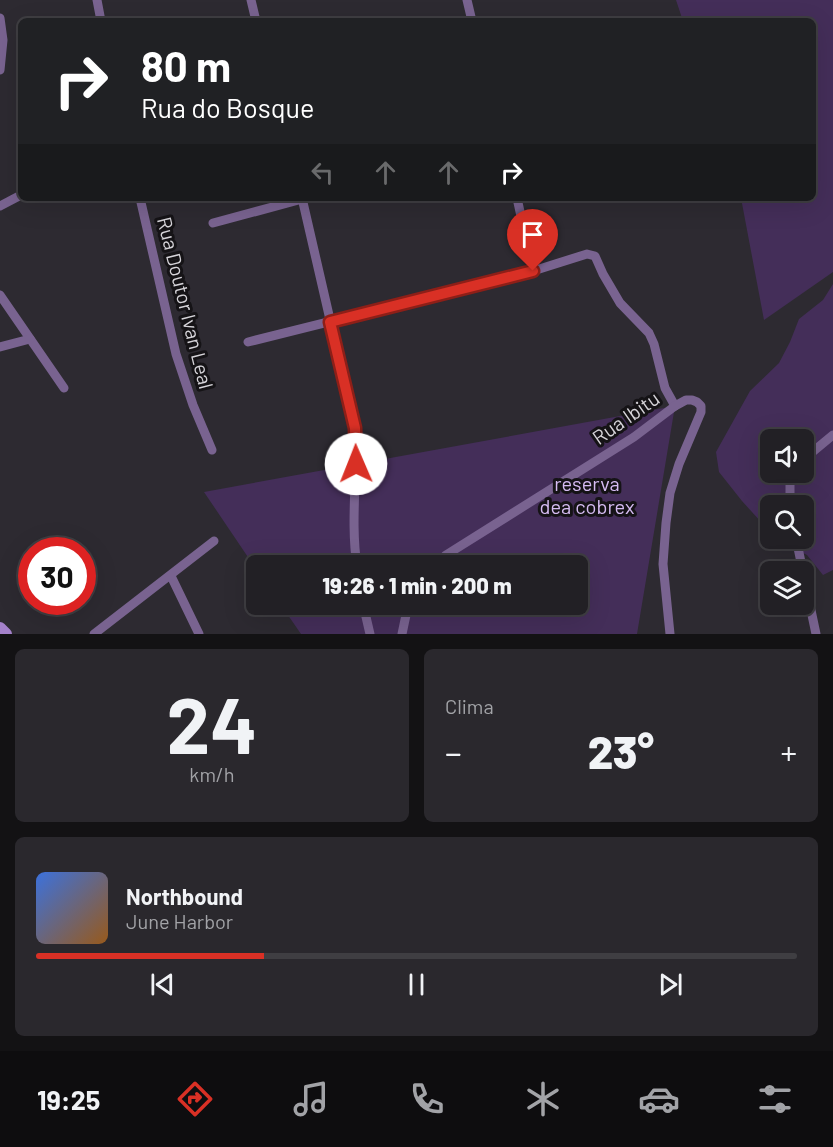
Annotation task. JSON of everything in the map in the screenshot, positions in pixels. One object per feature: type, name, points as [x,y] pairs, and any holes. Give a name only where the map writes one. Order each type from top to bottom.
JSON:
[{"type":"street","points":[[97,0],[100,18]]},
{"type":"street","points":[[251,0],[255,18]]},
{"type":"street","points":[[467,0],[472,18]]},
{"type":"street","points":[[0,18],[3,39],[0,70]]},
{"type":"street","points":[[0,206],[18,197]]},
{"type":"street","name":"Rua Doutor Ivan Leal","points":[[141,201],[176,354],[193,405],[212,450]]},
{"type":"street","points":[[213,224],[293,201]]},
{"type":"street","points":[[304,201],[355,428],[353,524],[356,555]]},
{"type":"street","points":[[518,201],[533,271]]},
{"type":"street","points":[[248,342],[533,271],[587,254],[595,256],[620,303],[648,333],[654,344],[666,388],[675,406]]},
{"type":"street","points":[[0,295],[64,388]]},
{"type":"street","points":[[0,347],[30,339]]},
{"type":"street","name":"Rua Ibitu","points":[[446,555],[634,437],[675,406],[686,400],[698,402],[701,412],[679,464],[670,493],[666,523],[663,564],[670,634]]},
{"type":"street","points":[[814,451],[833,435]]},
{"type":"street","points":[[94,634],[214,542]]},
{"type":"street","points":[[171,576],[199,634]]},
{"type":"street","points":[[366,615],[370,634]]},
{"type":"street","points":[[402,634],[406,615]]},
{"type":"street","points":[[812,615],[816,634]]},
{"type":"street","points":[[0,628],[6,634]]},
{"type":"green space","points":[[676,0],[833,0],[833,272],[764,320],[742,201],[816,201],[816,18],[682,18]]},
{"type":"green space","points":[[833,284],[833,570],[823,575],[814,561],[795,549],[814,549],[814,495],[760,495],[760,521],[719,472],[716,452],[750,391],[779,363],[799,319],[823,300]]},
{"type":"green space","name":"reserva dea cobrex","points":[[675,406],[637,634],[301,634],[288,615],[588,615],[588,555],[247,555],[204,492]]},
{"type":"route","points":[[356,464],[355,428],[330,322],[533,271]]}]
